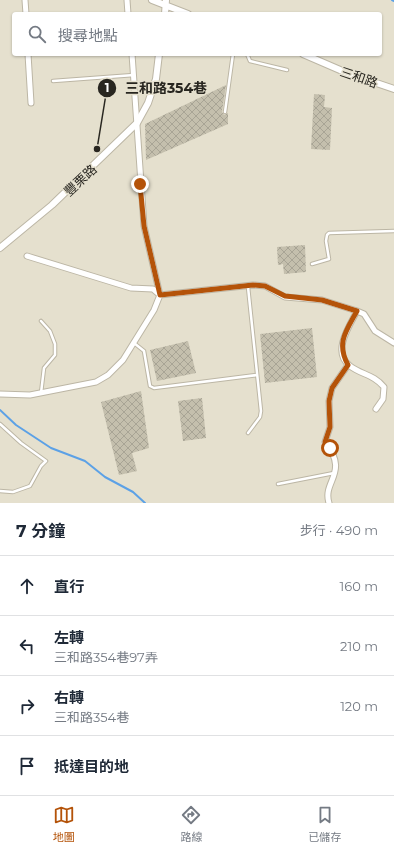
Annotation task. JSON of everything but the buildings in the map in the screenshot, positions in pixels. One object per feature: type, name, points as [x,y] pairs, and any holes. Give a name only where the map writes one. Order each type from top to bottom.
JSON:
[{"type":"street","points":[[25,0],[26,12]]},
{"type":"street","points":[[127,0],[128,12]]},
{"type":"street","points":[[152,0],[166,3],[184,12]]},
{"type":"street","points":[[28,56],[31,103]]},
{"type":"street","points":[[0,394],[30,395],[96,382],[108,375],[123,360],[154,310],[160,295],[144,226],[132,56]]},
{"type":"street","name":"豐栗路","points":[[0,248],[52,205],[138,123],[148,103],[156,79],[159,56]]},
{"type":"street","name":"三和路","points":[[308,56],[347,73],[394,89]]},
{"type":"street","points":[[27,256],[131,288],[153,289],[160,295],[248,286],[265,286],[285,296],[322,300],[364,314],[375,331],[394,342]]},
{"type":"street","points":[[357,311],[345,334],[342,346],[343,355],[348,365],[377,378],[384,387],[383,399],[376,408]]},
{"type":"street","points":[[329,503],[328,495],[335,473],[335,459],[325,442],[330,427],[329,401],[332,388],[348,365]]},
{"type":"lane","points":[[225,112],[233,56]]},
{"type":"lane","points":[[248,56],[250,61],[256,64],[287,70]]},
{"type":"lane","points":[[53,81],[134,75]]},
{"type":"lane","points":[[312,264],[329,259],[326,241],[329,233],[394,231]]},
{"type":"lane","points":[[248,286],[261,411],[260,417],[248,433]]},
{"type":"lane","points":[[41,321],[50,331],[55,344],[55,355],[44,368],[41,393]]},
{"type":"lane","points":[[134,343],[139,345],[144,351],[150,386],[154,388],[257,375]]},
{"type":"lane","points":[[0,424],[21,443],[46,461],[41,466],[30,486],[13,492],[0,491]]},
{"type":"lane","points":[[278,484],[335,473]]},
{"type":"waterway","points":[[0,410],[16,425],[51,448],[85,461],[105,477],[133,492],[145,503]]},
{"type":"place","name":"三和路354巷","points":[[97,149]]},
{"type":"route","points":[[140,184],[144,226],[160,295],[253,285],[265,286],[279,295],[322,300],[357,311],[345,334],[342,346],[343,355],[348,365],[332,388],[329,401],[330,427],[325,442],[330,448]]}]
